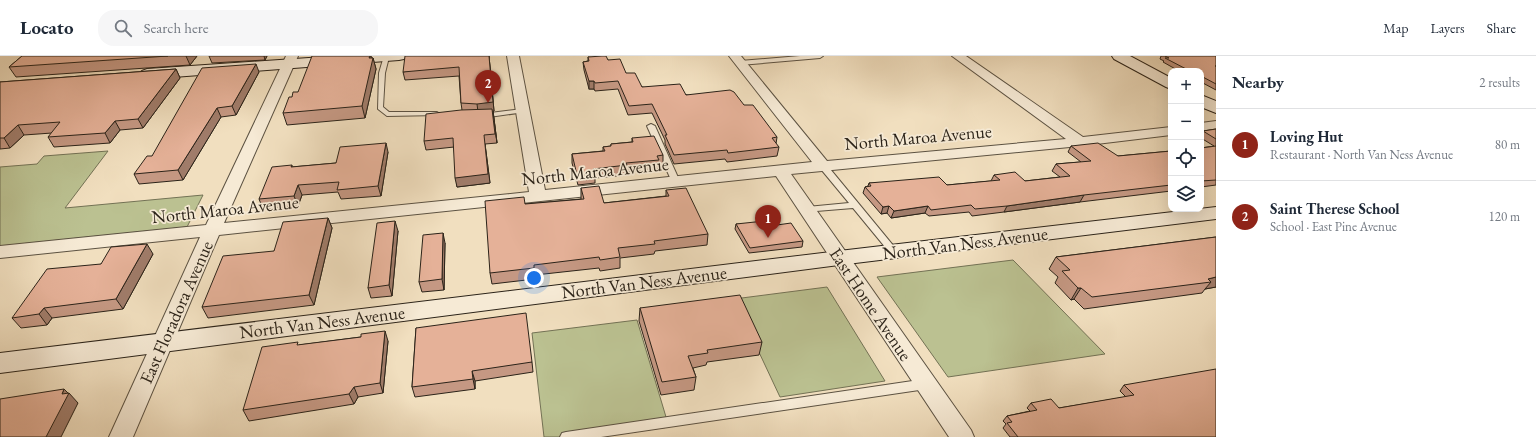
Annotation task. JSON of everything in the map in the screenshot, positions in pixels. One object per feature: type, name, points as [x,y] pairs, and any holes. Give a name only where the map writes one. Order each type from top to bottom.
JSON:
[{"type":"main road","points":[[133,75],[291,60],[393,56]]},
{"type":"main road","points":[[1119,56],[1168,82]]},
{"type":"main road","points":[[1204,102],[1216,108]]},
{"type":"main road","name":"North Van Ness Avenue","points":[[0,363],[839,258],[1216,213]]},
{"type":"street","points":[[513,56],[538,197]]},
{"type":"street","points":[[958,56],[1080,142]]},
{"type":"street","points":[[737,59],[823,166]]},
{"type":"street","name":"East Floradora Avenue","points":[[121,437],[212,230],[291,60]]},
{"type":"street","points":[[1204,127],[1216,125]]},
{"type":"street","name":"North Maroa Avenue","points":[[0,252],[538,197],[823,166],[1080,142],[1168,131]]},
{"type":"street","name":"East Home Avenue","points":[[781,171],[962,437]]},
{"type":"lane","points":[[393,56],[382,73],[380,108],[387,114],[445,114]]},
{"type":"lane","points":[[737,59],[820,56]]},
{"type":"lane","points":[[472,116],[523,111]]},
{"type":"lane","points":[[651,126],[676,182]]},
{"type":"lane","points":[[823,166],[893,252]]},
{"type":"lane","points":[[807,210],[855,205]]},
{"type":"lane","points":[[566,437],[926,384]]},
{"type":"green space","points":[[108,151],[65,208],[203,195],[187,227],[0,246],[0,167],[37,164],[44,156]]},
{"type":"green space","points":[[1013,260],[1105,354],[948,377],[877,277]]},
{"type":"green space","points":[[827,287],[885,381],[780,397],[734,299]]},
{"type":"green space","points":[[637,320],[669,427],[598,437],[544,437],[532,333]]},
{"type":"building","points":[[22,56],[168,56],[9,67]]},
{"type":"building","points":[[312,56],[370,56],[369,58],[373,58],[362,106],[283,113],[289,97],[292,97],[293,92],[298,92]]},
{"type":"building","points":[[405,56],[489,56],[493,102],[477,104],[461,103],[459,67],[403,72]]},
{"type":"building","points":[[606,56],[608,60],[620,59],[626,73],[635,73],[642,87],[680,84],[686,95],[730,90],[734,92],[744,105],[753,105],[777,137],[772,138],[779,147],[728,153],[727,150],[674,155],[665,135],[667,135],[652,104],[629,106],[618,81],[595,83],[594,81],[589,81],[583,62],[589,61],[588,57]]},
{"type":"building","points":[[1165,56],[1216,56],[1216,84],[1204,78],[1204,68],[1184,68],[1165,58],[1169,58]]},
{"type":"building","points":[[256,64],[232,106],[217,108],[178,170],[134,174],[147,156],[152,156],[202,68]]},
{"type":"building","points":[[176,69],[138,119],[115,121],[105,133],[48,137],[60,122],[18,125],[4,138],[0,138],[0,82]]},
{"type":"building","points":[[492,109],[495,134],[484,135],[488,174],[455,178],[453,138],[424,141],[426,114],[461,110]]},
{"type":"building","points":[[1216,129],[1216,139],[1204,132]]},
{"type":"building","points":[[654,136],[663,155],[657,156],[659,160],[626,163],[627,165],[593,169],[595,174],[577,175],[572,154],[605,151],[603,147],[611,146],[611,144],[633,142],[632,138]]},
{"type":"building","points":[[386,143],[378,186],[337,190],[339,182],[298,185],[294,196],[259,199],[272,167],[336,163],[340,147]]},
{"type":"building","points":[[1098,143],[1118,156],[1168,151],[1168,185],[975,209],[971,205],[931,210],[928,206],[894,211],[889,206],[883,207],[865,187],[871,186],[869,183],[939,177],[947,185],[1000,180],[994,175],[1015,172],[1025,181],[1070,176],[1056,164],[1091,161],[1071,146]]},
{"type":"building","points":[[1216,146],[1216,180],[1204,181],[1204,148]]},
{"type":"building","points":[[599,186],[604,203],[669,196],[666,190],[686,188],[708,234],[654,241],[655,244],[618,248],[620,257],[600,260],[599,257],[534,265],[534,268],[490,273],[485,201],[524,197],[525,204],[584,199],[581,188]]},
{"type":"building","points":[[328,218],[309,295],[202,307],[223,256],[274,251],[283,222]]},
{"type":"building","points":[[774,220],[777,225],[791,223],[803,241],[750,248],[736,224]]},
{"type":"building","points":[[395,221],[389,285],[368,288],[377,223]]},
{"type":"building","points":[[443,233],[442,279],[419,282],[423,235]]},
{"type":"building","points":[[1216,237],[1216,277],[1208,279],[1211,282],[1092,297],[1081,288],[1078,288],[1062,271],[1070,270],[1056,257]]},
{"type":"building","points":[[147,244],[116,299],[44,308],[39,314],[12,318],[47,269],[101,264],[111,247]]},
{"type":"building","points":[[740,295],[762,342],[707,350],[708,353],[688,356],[696,377],[662,382],[640,308]]},
{"type":"building","points":[[526,313],[532,362],[472,371],[473,379],[412,387],[416,328]]},
{"type":"building","points":[[385,331],[380,383],[354,387],[349,394],[243,410],[262,347],[298,342],[297,345],[361,337],[361,334]]},
{"type":"building","points":[[1216,369],[1216,437],[1018,437],[1007,423],[1012,422],[1007,416],[1037,410],[1031,403],[1051,399],[1059,408],[1134,395],[1124,385]]},
{"type":"building","points":[[64,389],[62,394],[69,393],[46,437],[0,437],[0,399]]},
{"type":"place","name":"Saint Therese School","points":[[488,103]]},
{"type":"place","name":"Loving Hut","points":[[768,238]]}]
